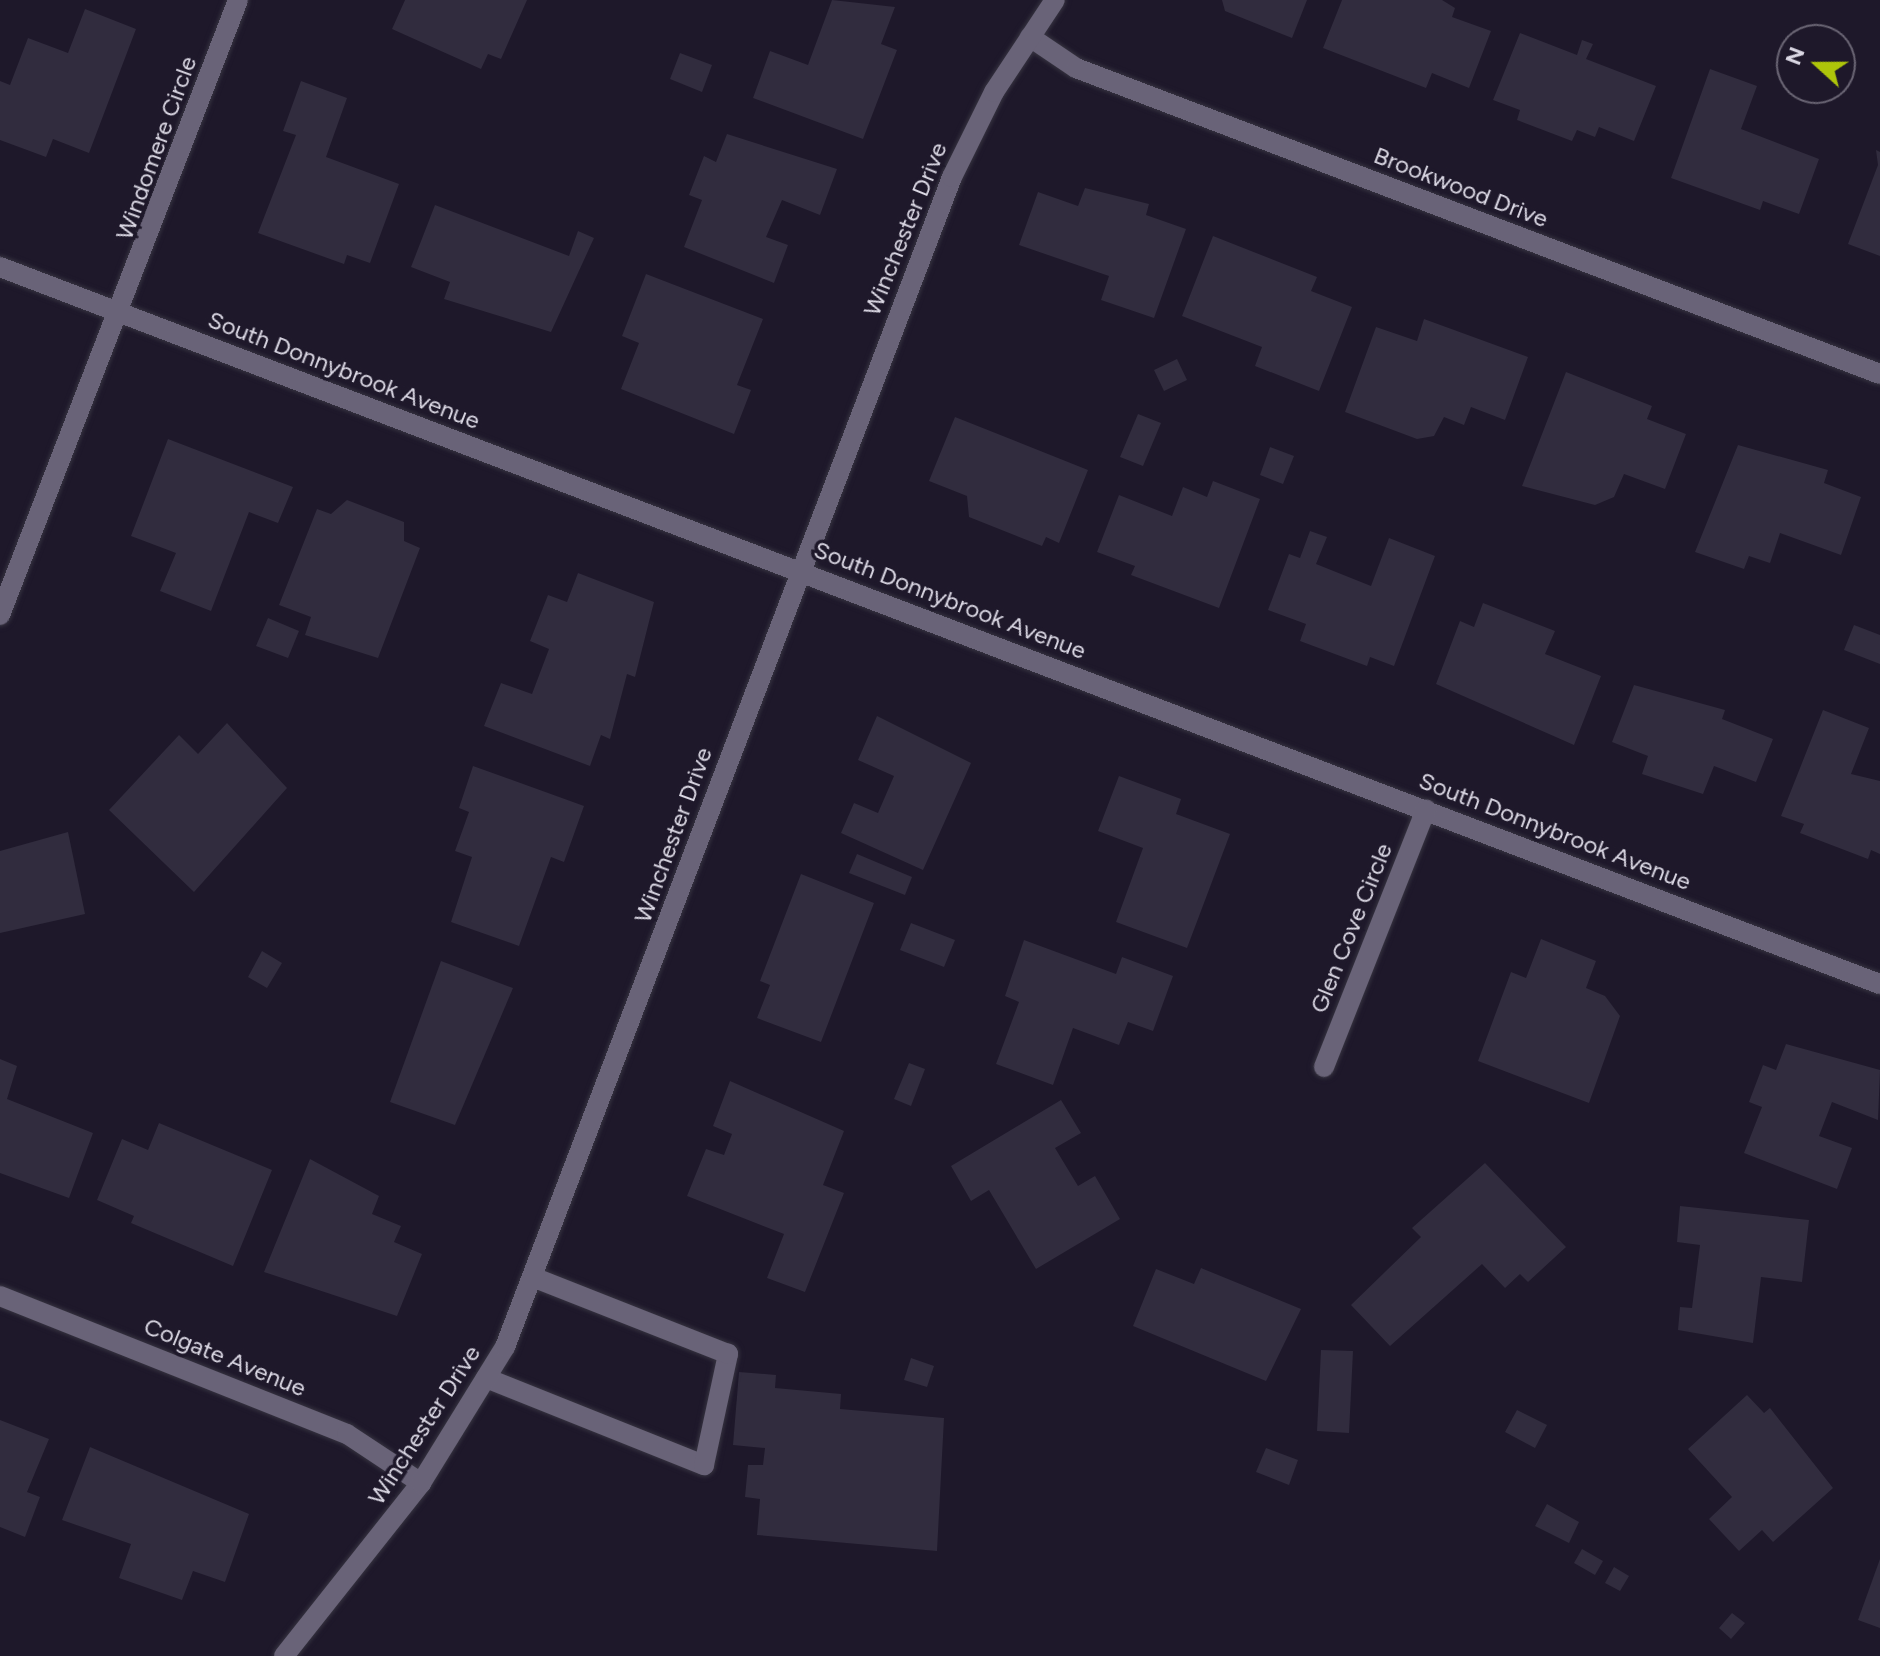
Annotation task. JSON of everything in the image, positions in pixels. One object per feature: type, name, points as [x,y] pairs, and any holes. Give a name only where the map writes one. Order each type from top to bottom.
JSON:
[{"type":"street","name":"Windomere Circle","points":[[0,615],[122,314],[238,0]]},
{"type":"street","name":"Winchester Drive","points":[[284,1656],[421,1483],[486,1378],[535,1278],[798,571],[952,177],[1030,37],[1055,0]]},
{"type":"street","name":"Brookwood Drive","points":[[1030,37],[1076,68],[1880,374]]},
{"type":"street","name":"South Donnybrook Avenue","points":[[0,267],[1880,984]]},
{"type":"street","name":"Glen Cove Circle","points":[[1324,1067],[1426,809]]},
{"type":"street","points":[[486,1378],[704,1465],[728,1354],[535,1278]]},
{"type":"street","name":"Colgate Avenue","points":[[0,1296],[347,1434],[421,1483]]},
{"type":"building","points":[[405,0],[527,0],[501,59],[488,54],[481,69],[392,29]]},
{"type":"building","points":[[832,0],[895,7],[881,44],[897,50],[863,139],[753,98],[770,51],[808,65]]},
{"type":"building","points":[[1222,0],[1307,0],[1292,38],[1225,11]]},
{"type":"building","points":[[1342,0],[1442,0],[1455,8],[1452,17],[1491,31],[1469,88],[1432,73],[1426,88],[1323,48]]},
{"type":"building","points":[[85,9],[136,29],[89,153],[53,139],[46,157],[0,140],[0,81],[10,85],[28,38],[68,53]]},
{"type":"building","points":[[1520,33],[1577,55],[1582,40],[1593,44],[1586,59],[1656,86],[1634,141],[1599,127],[1595,137],[1577,130],[1572,141],[1517,120],[1520,110],[1493,100]]},
{"type":"building","points":[[680,53],[712,65],[702,92],[670,79]]},
{"type":"building","points":[[1710,69],[1757,86],[1741,129],[1819,159],[1799,214],[1763,201],[1760,210],[1671,178]]},
{"type":"building","points":[[301,81],[347,98],[326,157],[399,184],[370,263],[347,255],[344,264],[258,233],[296,135],[283,131]]},
{"type":"building","points":[[727,134],[837,169],[820,215],[782,200],[766,237],[788,245],[774,283],[684,247],[702,200],[689,195],[704,156],[716,162]]},
{"type":"building","points":[[1876,150],[1880,152],[1880,256],[1848,244],[1878,165]]},
{"type":"building","points":[[1085,188],[1149,204],[1146,215],[1186,229],[1154,318],[1101,300],[1109,276],[1019,245],[1038,192],[1078,206]]},
{"type":"building","points":[[435,205],[569,256],[578,231],[594,238],[551,332],[444,299],[450,282],[411,267]]},
{"type":"building","points":[[1213,236],[1317,277],[1311,291],[1352,307],[1319,391],[1255,366],[1262,347],[1182,316]]},
{"type":"building","points":[[646,274],[763,319],[737,385],[751,390],[734,434],[621,389],[639,343],[622,336]]},
{"type":"building","points":[[1424,319],[1528,357],[1505,420],[1471,407],[1464,425],[1444,417],[1434,436],[1417,439],[1345,412],[1376,327],[1417,341]]},
{"type":"building","points":[[1177,359],[1187,380],[1164,391],[1154,370]]},
{"type":"building","points":[[1566,372],[1652,406],[1647,419],[1686,434],[1665,489],[1624,474],[1614,497],[1595,505],[1522,486]]},
{"type":"building","points":[[1138,414],[1161,423],[1143,466],[1120,457]]},
{"type":"building","points":[[955,417],[1088,470],[1059,543],[1046,537],[1042,546],[969,517],[967,496],[929,481]]},
{"type":"building","points":[[168,439],[293,487],[278,523],[249,512],[211,611],[160,591],[176,553],[131,536]]},
{"type":"building","points":[[1738,445],[1828,470],[1824,483],[1861,497],[1841,555],[1780,533],[1770,563],[1749,556],[1744,569],[1695,552]]},
{"type":"building","points":[[1270,447],[1294,456],[1283,484],[1260,475]]},
{"type":"building","points":[[1213,481],[1260,499],[1219,608],[1131,575],[1135,566],[1097,552],[1119,495],[1172,516],[1183,487],[1207,497]]},
{"type":"building","points":[[347,500],[404,522],[404,541],[420,548],[378,658],[305,635],[311,617],[279,605],[317,509],[331,514]]},
{"type":"building","points":[[1310,531],[1327,537],[1316,564],[1371,586],[1389,538],[1435,556],[1394,666],[1370,657],[1367,666],[1300,641],[1306,624],[1268,610],[1289,554],[1300,558]]},
{"type":"building","points":[[578,573],[654,602],[635,677],[627,674],[610,739],[601,735],[590,766],[484,726],[501,683],[532,694],[549,649],[530,641],[548,595],[567,602]]},
{"type":"building","points":[[1483,603],[1555,631],[1545,654],[1601,676],[1574,745],[1436,684],[1460,621],[1474,627]]},
{"type":"building","points":[[268,618],[299,631],[288,658],[256,646]]},
{"type":"building","points":[[1854,625],[1880,635],[1880,664],[1844,650]]},
{"type":"building","points":[[1634,685],[1725,710],[1722,719],[1773,739],[1756,782],[1714,766],[1703,794],[1642,774],[1648,756],[1612,742]]},
{"type":"building","points":[[1823,710],[1869,728],[1851,774],[1880,781],[1880,854],[1871,850],[1868,859],[1800,833],[1804,824],[1781,816]]},
{"type":"building","points":[[877,716],[971,763],[923,870],[841,833],[854,803],[878,813],[894,776],[858,760]]},
{"type":"building","points":[[227,723],[287,788],[194,892],[109,810],[179,735],[198,754]]},
{"type":"building","points":[[473,766],[584,806],[564,862],[551,857],[519,946],[451,922],[472,857],[455,851],[469,812],[459,808]]},
{"type":"building","points":[[1119,776],[1181,799],[1176,814],[1230,834],[1187,948],[1116,922],[1143,848],[1098,831]]},
{"type":"building","points":[[68,832],[85,914],[0,933],[0,851]]},
{"type":"building","points":[[857,854],[912,877],[905,895],[849,873]]},
{"type":"building","points":[[801,874],[874,903],[821,1042],[757,1018],[770,985],[760,981]]},
{"type":"building","points":[[911,923],[955,940],[944,967],[900,950]]},
{"type":"building","points":[[1541,939],[1596,961],[1586,988],[1605,996],[1620,1016],[1589,1103],[1478,1061],[1511,972],[1526,978]]},
{"type":"building","points":[[1024,940],[1116,974],[1122,957],[1173,976],[1153,1031],[1128,1022],[1119,1045],[1073,1028],[1053,1085],[996,1064],[1019,1002],[1005,996]]},
{"type":"building","points":[[262,951],[282,963],[267,988],[248,977]]},
{"type":"building","points":[[441,961],[513,988],[455,1125],[390,1102]]},
{"type":"building","points":[[1786,1044],[1880,1070],[1878,1120],[1832,1102],[1819,1136],[1852,1148],[1837,1189],[1744,1153],[1762,1107],[1749,1102],[1763,1065],[1776,1070]]},
{"type":"building","points":[[0,1059],[17,1066],[7,1099],[93,1133],[69,1198],[0,1173]]},
{"type":"building","points":[[909,1063],[925,1069],[911,1106],[894,1099]]},
{"type":"building","points":[[730,1081],[844,1131],[823,1185],[844,1193],[805,1292],[767,1278],[784,1234],[687,1196],[706,1149],[724,1155],[732,1134],[713,1126]]},
{"type":"building","points":[[1061,1100],[1081,1133],[1055,1148],[1078,1186],[1095,1176],[1120,1219],[1036,1269],[989,1190],[971,1201],[951,1166]]},
{"type":"building","points":[[159,1123],[272,1170],[233,1266],[131,1223],[134,1216],[97,1200],[122,1139],[148,1150]]},
{"type":"building","points":[[310,1159],[379,1196],[372,1214],[401,1226],[394,1242],[422,1254],[397,1316],[264,1272]]},
{"type":"building","points":[[1485,1163],[1566,1247],[1528,1282],[1520,1274],[1505,1288],[1482,1264],[1390,1346],[1351,1305],[1421,1237],[1412,1228]]},
{"type":"building","points":[[1680,1206],[1809,1220],[1802,1282],[1761,1277],[1753,1343],[1678,1330],[1680,1307],[1692,1308],[1700,1245],[1677,1242]]},
{"type":"building","points":[[1201,1268],[1301,1309],[1266,1381],[1133,1326],[1156,1269],[1194,1284]]},
{"type":"building","points":[[1321,1350],[1353,1351],[1349,1433],[1317,1431]]},
{"type":"building","points":[[911,1358],[934,1366],[927,1387],[904,1380]]},
{"type":"building","points":[[739,1372],[776,1375],[775,1388],[841,1394],[840,1409],[944,1418],[937,1551],[757,1535],[760,1499],[745,1497],[748,1465],[763,1465],[765,1448],[733,1445]]},
{"type":"building","points":[[1747,1395],[1764,1413],[1770,1408],[1833,1488],[1773,1542],[1762,1530],[1739,1551],[1709,1519],[1732,1497],[1688,1449]]},
{"type":"building","points":[[1517,1410],[1547,1425],[1535,1448],[1505,1432]]},
{"type":"building","points":[[0,1420],[49,1439],[27,1492],[40,1497],[25,1537],[0,1527]]},
{"type":"building","points":[[90,1447],[249,1514],[225,1582],[193,1571],[182,1600],[119,1578],[131,1544],[62,1520]]},
{"type":"building","points":[[1266,1448],[1298,1460],[1289,1485],[1256,1472]]},
{"type":"building","points":[[1547,1504],[1579,1522],[1569,1543],[1535,1526]]},
{"type":"building","points":[[1582,1549],[1603,1561],[1595,1575],[1574,1563]]},
{"type":"building","points":[[1880,1559],[1880,1628],[1858,1620]]},
{"type":"building","points":[[1614,1567],[1629,1576],[1620,1591],[1605,1583]]},
{"type":"building","points":[[1732,1613],[1745,1623],[1731,1639],[1719,1628]]}]
